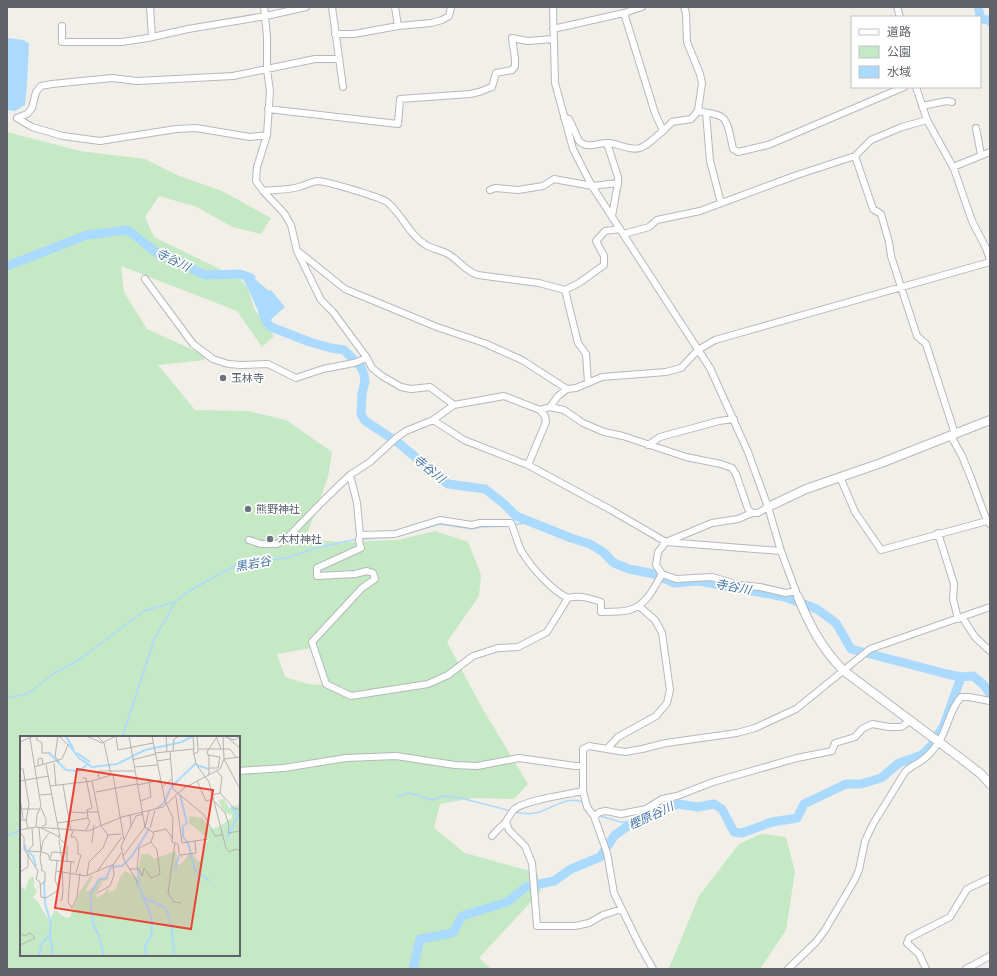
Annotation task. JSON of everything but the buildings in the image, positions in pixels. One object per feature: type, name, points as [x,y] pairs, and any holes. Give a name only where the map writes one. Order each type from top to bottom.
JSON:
[{"type":"street","points":[[150,7],[152,37]]},
{"type":"street","points":[[264,7],[266,16],[267,70],[270,91],[267,134],[258,166],[256,182],[263,192],[284,213],[291,225],[298,251],[321,300],[333,312],[367,358],[372,368],[401,387],[411,389],[430,387],[454,404]]},
{"type":"street","points":[[62,26],[62,42],[122,42],[266,16],[306,7]]},
{"type":"street","points":[[332,7],[343,87]]},
{"type":"street","points":[[395,7],[398,26]]},
{"type":"street","points":[[335,34],[354,34],[398,26],[431,23],[449,16],[451,7]]},
{"type":"street","points":[[553,7],[555,83],[573,149],[592,186],[710,368],[748,452],[768,507],[781,551],[803,609],[814,632],[822,646],[844,671],[981,774],[990,784]]},
{"type":"street","points":[[618,7],[622,14],[655,112],[663,130]]},
{"type":"street","points":[[553,29],[622,14],[642,7]]},
{"type":"street","points":[[564,117],[568,119],[582,144],[593,146],[606,143],[640,148],[651,141],[672,122],[691,119],[698,111],[702,83],[700,74],[687,42],[684,7]]},
{"type":"street","points":[[268,109],[398,124],[400,99],[470,94],[492,87],[496,73],[512,70],[515,66],[512,38],[528,40],[553,39]]},
{"type":"street","points":[[267,134],[245,136],[196,128],[176,129],[100,141],[63,136],[32,127],[17,118],[27,114],[32,108],[36,92],[41,86],[112,78],[137,81],[221,77],[267,70],[315,59],[339,59]]},
{"type":"street","points":[[698,111],[723,118],[727,124],[733,149],[738,152],[768,145],[902,88]]},
{"type":"street","points":[[550,407],[558,396],[567,389],[576,388],[602,377],[666,372],[682,368],[698,350],[715,340],[990,261],[988,247],[972,220],[953,167],[927,120],[916,88]]},
{"type":"street","points":[[922,106],[947,101],[952,102]]},
{"type":"street","points":[[706,113],[710,161],[721,204]]},
{"type":"street","points":[[263,192],[300,187],[308,182],[318,181],[356,191],[386,201],[417,238],[426,246],[449,254],[458,260],[471,273],[539,283],[565,290],[579,283],[604,265],[604,256],[596,241],[604,231],[622,232],[648,227],[657,220],[700,211],[721,204],[796,175],[855,156],[871,140],[902,127],[927,120]]},
{"type":"street","points":[[976,128],[981,155]]},
{"type":"street","points":[[606,143],[618,177],[612,216]]},
{"type":"street","points":[[953,167],[990,152]]},
{"type":"street","points":[[840,477],[855,512],[881,550],[938,533],[988,522],[953,435],[926,344],[917,336],[891,256],[889,242],[881,214],[874,208],[855,156]]},
{"type":"street","points":[[490,190],[495,188],[518,190],[543,186],[554,179],[592,186],[618,183]]},
{"type":"street","points":[[298,251],[345,289],[437,327],[484,343],[522,360],[567,389]]},
{"type":"street","points":[[145,279],[193,344],[213,359],[228,364],[241,366],[268,364],[296,378],[323,369],[356,362],[367,358]]},
{"type":"street","points":[[565,290],[578,343],[586,354],[588,383]]},
{"type":"street","points":[[249,540],[261,544],[277,544],[287,538],[350,475],[370,462],[394,439],[406,431],[433,420],[454,404],[504,396],[540,410],[545,416],[546,422],[528,465]]},
{"type":"street","points":[[540,410],[550,407],[564,410],[583,423],[604,432],[624,436],[686,457],[721,464],[732,468],[736,474],[748,509],[752,513]]},
{"type":"street","points":[[648,445],[660,437],[719,420],[734,419]]},
{"type":"street","points":[[433,420],[464,440],[528,465],[666,542],[781,551]]},
{"type":"street","points":[[797,594],[740,585],[712,577],[676,579],[662,574],[656,565],[658,552],[666,542],[712,523],[738,520],[752,513],[758,513],[806,489],[990,420]]},
{"type":"street","points":[[350,475],[357,502],[361,548],[318,568],[317,576],[355,574],[367,571],[373,573],[375,579],[362,588],[312,642],[326,684],[351,696],[428,684],[448,675],[473,656],[498,648],[518,647],[547,632],[568,598]]},
{"type":"street","points":[[360,537],[395,534],[440,520],[472,525],[480,523],[512,526],[522,551],[544,580],[560,594],[568,598],[576,596],[586,597],[601,602],[601,612],[631,610],[639,606],[653,590],[662,574]]},
{"type":"street","points":[[938,533],[954,584],[953,599],[960,618],[990,651]]},
{"type":"street","points":[[607,749],[618,737],[656,716],[667,703],[670,690],[662,633],[655,620],[639,606]]},
{"type":"street","points":[[653,969],[614,893],[607,853],[597,814],[586,804],[583,791],[583,749],[589,746],[625,752],[666,743],[737,733],[755,728],[796,709],[870,649],[990,607]]},
{"type":"street","points":[[788,969],[816,942],[825,930],[859,870],[865,841],[873,824],[905,772],[921,761],[949,722],[955,704],[961,698],[969,697],[990,701]]},
{"type":"street","points":[[597,814],[606,811],[621,814],[646,810],[662,799],[677,796],[714,782],[797,758],[832,751],[835,743],[855,737],[862,728],[872,724],[889,728],[901,727],[910,721]]},
{"type":"street","points":[[240,772],[284,768],[346,758],[396,756],[455,765],[477,766],[519,758],[583,766]]},
{"type":"street","points":[[492,836],[498,828],[506,822],[512,811],[517,807],[531,802],[583,791]]},
{"type":"street","points":[[506,822],[509,830],[525,846],[532,863],[537,926],[575,926],[590,924],[603,915],[622,909]]},
{"type":"street","points":[[926,969],[919,954],[907,943],[909,938],[950,917],[967,889],[990,878]]},
{"type":"street","points":[[966,969],[990,956]]},
{"type":"green space","points":[[7,132],[80,151],[145,159],[179,176],[222,191],[271,218],[261,234],[232,227],[197,207],[159,196],[145,217],[154,237],[240,279],[248,288],[254,309],[274,336],[262,347],[237,311],[121,266],[124,292],[147,329],[202,354],[205,360],[158,365],[195,410],[248,411],[286,420],[332,452],[328,477],[305,540],[346,542],[398,540],[435,531],[468,542],[481,575],[479,596],[447,642],[482,708],[528,784],[514,799],[473,798],[440,804],[434,828],[465,853],[537,873],[541,891],[479,958],[491,969],[7,969]],"holes":[[[311,648],[323,685],[308,684],[285,677],[277,654]]]},
{"type":"green space","points":[[761,834],[786,837],[795,872],[786,930],[760,969],[668,969],[699,896],[739,844]]},
{"type":"water","points":[[7,38],[24,40],[29,44],[25,105],[15,111],[7,110]]},
{"type":"water","points":[[240,274],[249,274],[269,291],[271,290],[285,307],[265,325],[247,286]]},
{"type":"waterway","points":[[978,7],[980,16]]},
{"type":"waterway","points":[[981,19],[989,20],[990,22]]},
{"type":"waterway","name":"寺谷川","points":[[7,266],[87,235],[128,230],[157,253],[205,275],[240,274],[251,278]]},
{"type":"waterway","name":"寺谷川","points":[[263,313],[267,323],[271,327],[310,342],[344,350],[361,367],[364,375],[365,382],[362,393],[361,414],[365,421],[396,441],[448,484],[485,489],[503,503],[516,516],[590,544],[603,552],[614,563],[629,569],[654,574],[674,583],[699,581],[785,597],[817,609],[836,623],[851,649],[947,674],[961,677],[973,676],[984,685],[990,694]]},
{"type":"waterway","name":"黒岩谷","points":[[513,525],[531,522]]},
{"type":"waterway","name":"黒岩谷","points":[[404,534],[440,524],[472,529],[481,527],[510,526]]},
{"type":"waterway","name":"黒岩谷","points":[[362,539],[392,537]]},
{"type":"waterway","name":"黒岩谷","points":[[7,698],[27,694],[55,673],[80,659],[144,611],[175,602],[189,591],[236,565],[287,558],[316,548],[357,539]]},
{"type":"waterway","points":[[122,736],[154,640],[175,602]]},
{"type":"waterway","name":"樫原谷川","points":[[413,969],[420,939],[453,933],[462,916],[507,902],[526,887],[554,881],[571,869],[600,857],[615,835],[635,821],[678,804],[698,807],[714,804],[722,809],[734,832],[742,833],[772,822],[797,818],[804,804],[846,784],[861,784],[881,778],[899,763],[922,755],[931,746],[944,725],[961,677]]},
{"type":"waterway","points":[[397,797],[409,793],[433,800],[443,796],[461,798],[511,811]]},
{"type":"waterway","points":[[514,812],[533,814],[566,801],[571,800],[583,802]]},
{"type":"waterway","points":[[598,815],[621,822],[635,821]]},
{"type":"waterway","points":[[7,836],[20,830]]},
{"type":"place","name":"玉林寺","points":[[223,378]]},
{"type":"place","name":"熊野神社","points":[[248,509]]},
{"type":"place","name":"木村神社","points":[[270,539]]}]
